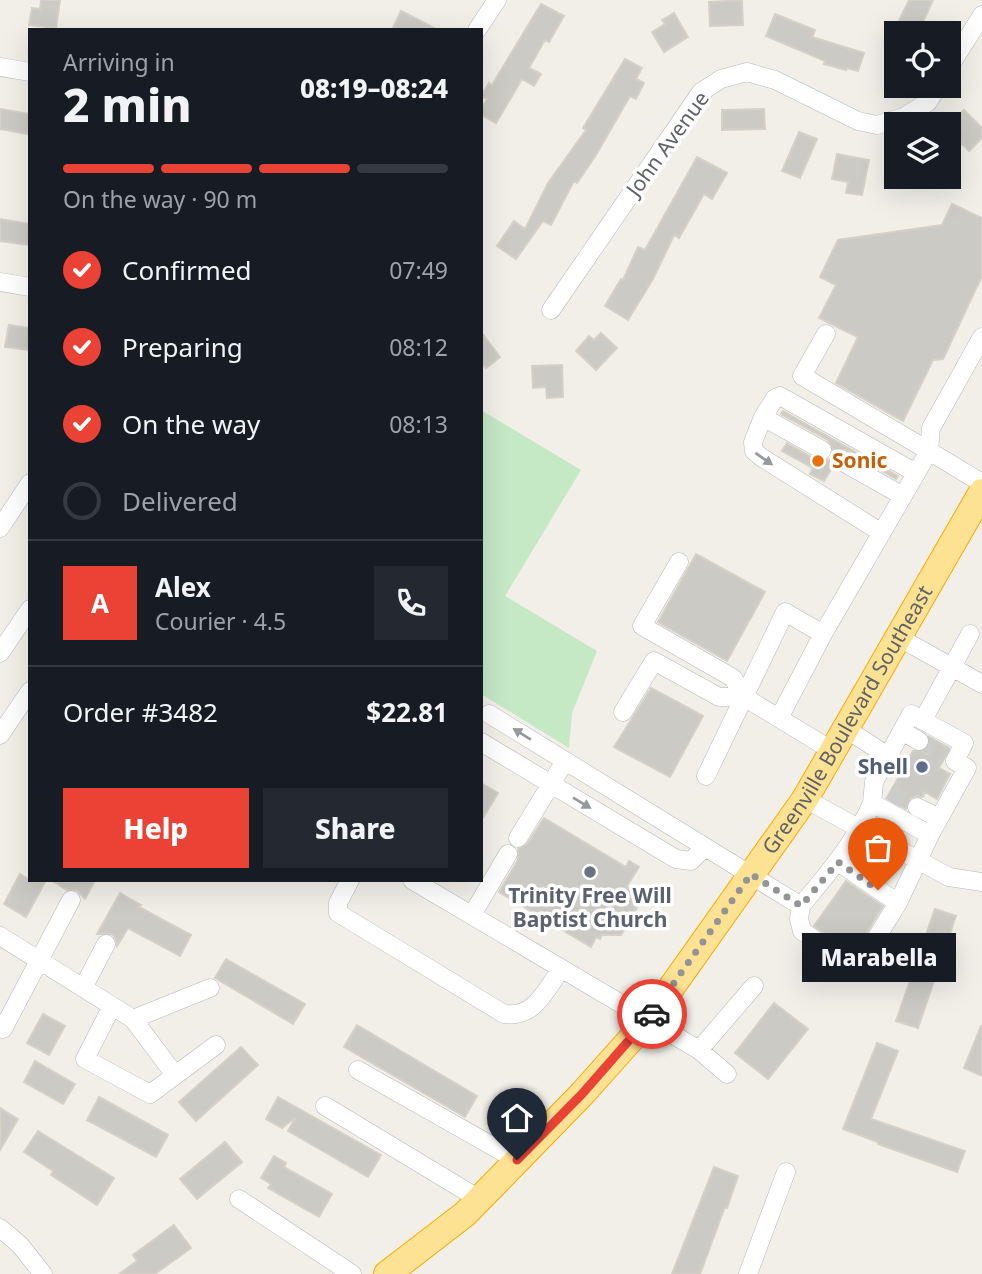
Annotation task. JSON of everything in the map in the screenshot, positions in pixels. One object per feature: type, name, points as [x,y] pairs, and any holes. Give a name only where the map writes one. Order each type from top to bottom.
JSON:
[{"type":"highway","name":"Greenville Boulevard Southeast","points":[[387,1274],[465,1214],[582,1094],[649,1019],[805,799],[982,492]]},
{"type":"street","points":[[478,28],[495,1]]},
{"type":"street","points":[[961,48],[982,15]]},
{"type":"street","points":[[0,67],[28,72]]},
{"type":"street","name":"John Avenue","points":[[551,310],[701,92],[722,79],[747,72],[775,80],[858,121],[877,125],[904,117],[930,98]]},
{"type":"street","points":[[0,282],[28,287]]},
{"type":"street","points":[[826,334],[802,376],[982,483]]},
{"type":"street","points":[[779,718],[823,634],[929,451],[931,428],[982,337]]},
{"type":"street","points":[[882,533],[754,452],[753,442],[763,417],[775,398],[780,397],[916,473]]},
{"type":"street","points":[[763,417],[822,450]]},
{"type":"street","points":[[839,460],[903,496]]},
{"type":"street","points":[[0,528],[28,486]]},
{"type":"street","points":[[679,562],[642,626],[733,678],[744,697],[779,718],[888,755]]},
{"type":"street","points":[[0,653],[28,612]]},
{"type":"street","points":[[706,776],[785,612],[823,634]]},
{"type":"street","points":[[923,720],[970,634]]},
{"type":"street","points":[[898,637],[982,684]]},
{"type":"street","points":[[623,712],[654,661],[719,697],[744,697]]},
{"type":"street","points":[[0,735],[28,694]]},
{"type":"street","points":[[911,714],[923,720],[964,743],[950,759],[967,768],[930,835],[898,903],[858,969],[802,931],[799,919],[801,906],[838,862],[861,829],[872,803],[874,782],[911,714]]},
{"type":"street","points":[[484,716],[565,761],[801,906]]},
{"type":"street","points":[[902,731],[919,741]]},
{"type":"street","points":[[483,743],[676,859],[691,861],[705,847]]},
{"type":"street","points":[[518,838],[565,761]]},
{"type":"street","points":[[874,782],[890,791]]},
{"type":"street","points":[[805,799],[949,877],[982,882]]},
{"type":"street","points":[[872,803],[930,835]]},
{"type":"street","points":[[917,807],[939,818]]},
{"type":"street","points":[[472,915],[508,854]]},
{"type":"street","points":[[838,862],[898,903]]},
{"type":"street","points":[[349,882],[338,903],[338,913],[504,1014],[518,1016],[531,1009],[561,969]]},
{"type":"street","points":[[415,882],[649,1019],[699,1050],[727,1074]]},
{"type":"street","points":[[3,1029],[71,900]]},
{"type":"street","points":[[0,936],[133,1019],[175,1075]]},
{"type":"street","points":[[83,988],[106,944]]},
{"type":"street","points":[[699,1050],[754,986]]},
{"type":"street","points":[[133,1019],[210,988]]},
{"type":"street","points":[[112,1006],[85,1059],[150,1094],[216,1045]]},
{"type":"street","points":[[358,1070],[517,1160]]},
{"type":"street","points":[[325,1106],[479,1199]]},
{"type":"street","points":[[748,1274],[786,1172]]},
{"type":"street","points":[[239,1199],[352,1274]]},
{"type":"street","points":[[0,1228],[20,1245],[43,1274]]},
{"type":"green space","points":[[483,411],[581,470],[505,596],[597,651],[572,713],[569,748],[483,695]]},
{"type":"building","points":[[41,0],[60,0],[56,28],[29,25],[32,8],[40,9]]},
{"type":"building","points":[[742,0],[743,25],[710,26],[709,2]]},
{"type":"building","points":[[909,0],[933,0],[923,21],[899,21]]},
{"type":"building","points":[[541,4],[564,16],[549,42],[545,40],[529,68],[541,74],[534,86],[522,79],[496,123],[483,116],[483,106],[487,99],[483,97],[483,93],[489,83],[492,85]]},
{"type":"building","points":[[401,11],[434,28],[393,28]]},
{"type":"building","points":[[674,13],[688,37],[664,52],[652,32],[665,24],[662,20]]},
{"type":"building","points":[[775,14],[815,30],[812,37],[864,53],[858,71],[824,64],[825,61],[766,36]]},
{"type":"building","points":[[625,59],[642,68],[636,79],[644,83],[636,99],[630,96],[596,155],[577,183],[574,181],[551,225],[543,221],[516,259],[497,246],[514,221],[525,229],[548,183],[586,130],[583,128]]},
{"type":"building","points":[[0,109],[28,114],[28,134],[0,129]]},
{"type":"building","points":[[764,109],[765,129],[722,130],[722,110]]},
{"type":"building","points":[[964,110],[982,128],[982,138],[969,151],[961,143],[961,113]]},
{"type":"building","points":[[799,132],[817,139],[800,178],[782,171]]},
{"type":"building","points":[[837,154],[869,160],[862,195],[846,193],[848,182],[832,179]]},
{"type":"building","points":[[697,157],[727,173],[712,199],[704,194],[679,238],[674,235],[653,279],[628,320],[605,306],[621,279],[623,280],[638,247],[645,250]]},
{"type":"building","points":[[952,204],[982,218],[982,276],[943,359],[933,360],[903,421],[836,383],[858,337],[819,318],[836,285],[820,277],[838,240],[942,225]]},
{"type":"building","points":[[0,219],[28,224],[28,245],[0,241]]},
{"type":"building","points":[[9,325],[28,328],[28,350],[5,347]]},
{"type":"building","points":[[601,333],[617,348],[596,370],[576,351],[589,336],[594,340]]},
{"type":"building","points":[[483,335],[500,357],[486,368],[483,364]]},
{"type":"building","points":[[562,365],[563,397],[547,398],[546,387],[533,388],[532,366]]},
{"type":"building","points":[[783,411],[898,476],[896,479],[845,450],[833,450],[828,440],[781,414]]},
{"type":"building","points":[[787,443],[816,460],[828,460],[832,468],[824,481],[810,474],[813,468],[782,451]]},
{"type":"building","points":[[696,554],[765,592],[727,661],[658,622]]},
{"type":"building","points":[[651,688],[703,716],[670,777],[614,747]]},
{"type":"building","name":"Shell","points":[[929,737],[949,748],[939,768],[950,774],[937,799],[925,792],[923,797],[910,798],[906,809],[887,798],[913,751],[925,750],[929,746]]},
{"type":"building","points":[[483,784],[498,793],[483,818]]},
{"type":"building","points":[[544,818],[626,867],[629,861],[639,867],[627,886],[637,908],[621,935],[602,935],[600,939],[596,937],[591,947],[499,892],[518,860],[518,849],[527,844]]},
{"type":"building","points":[[20,874],[28,879],[28,882],[45,882],[26,917],[4,904]]},
{"type":"building","points":[[846,881],[883,906],[854,953],[814,926]]},
{"type":"building","points":[[54,882],[94,882],[85,899],[77,890],[67,890]]},
{"type":"building","points":[[120,893],[141,905],[139,907],[191,935],[180,956],[128,928],[117,946],[112,934],[97,934]]},
{"type":"building","points":[[935,909],[956,916],[918,1028],[896,1021]]},
{"type":"building","points":[[226,959],[305,1004],[293,1024],[215,978]]},
{"type":"building","points":[[774,1003],[808,1029],[768,1079],[735,1053]]},
{"type":"building","points":[[43,1014],[65,1026],[49,1055],[27,1043]]},
{"type":"building","points":[[357,1025],[477,1096],[465,1117],[344,1047]]},
{"type":"building","points":[[982,1026],[982,1076],[964,1068]]},
{"type":"building","points":[[877,1043],[898,1051],[871,1119],[965,1151],[957,1172],[843,1129]]},
{"type":"building","points":[[241,1047],[258,1065],[196,1121],[179,1102]]},
{"type":"building","points":[[35,1061],[75,1084],[63,1104],[24,1082]]},
{"type":"building","points":[[99,1097],[168,1135],[156,1157],[87,1120]]},
{"type":"building","points":[[278,1097],[381,1155],[368,1177],[288,1131],[296,1117],[282,1128],[266,1119]]},
{"type":"building","points":[[0,1108],[18,1119],[0,1150]]},
{"type":"building","points":[[38,1131],[114,1178],[97,1205],[51,1175],[53,1171],[24,1152]]},
{"type":"building","points":[[225,1142],[242,1162],[197,1199],[180,1179]]},
{"type":"building","points":[[274,1156],[286,1163],[284,1167],[332,1194],[319,1217],[268,1188],[271,1184],[261,1178]]},
{"type":"building","points":[[714,1167],[738,1176],[727,1208],[725,1207],[700,1274],[672,1274]]},
{"type":"building","points":[[174,1225],[191,1248],[155,1274],[119,1274],[137,1261],[133,1255]]},
{"type":"tunnel","points":[[919,741],[946,757]]},
{"type":"tunnel","points":[[890,791],[917,807]]},
{"type":"way so far","points":[[652,1014],[751,874],[801,906],[838,862],[878,890]]},
{"type":"place","name":"Sonic","points":[[818,461]]},
{"type":"place","name":"Shell","points":[[922,767]]},
{"type":"place","name":"Trinity Free Will Baptist Church","points":[[590,872]]},
{"type":"place","name":"Marabella","points":[[878,890]]},
{"type":"route","points":[[517,1160],[582,1094],[652,1014]]}]
